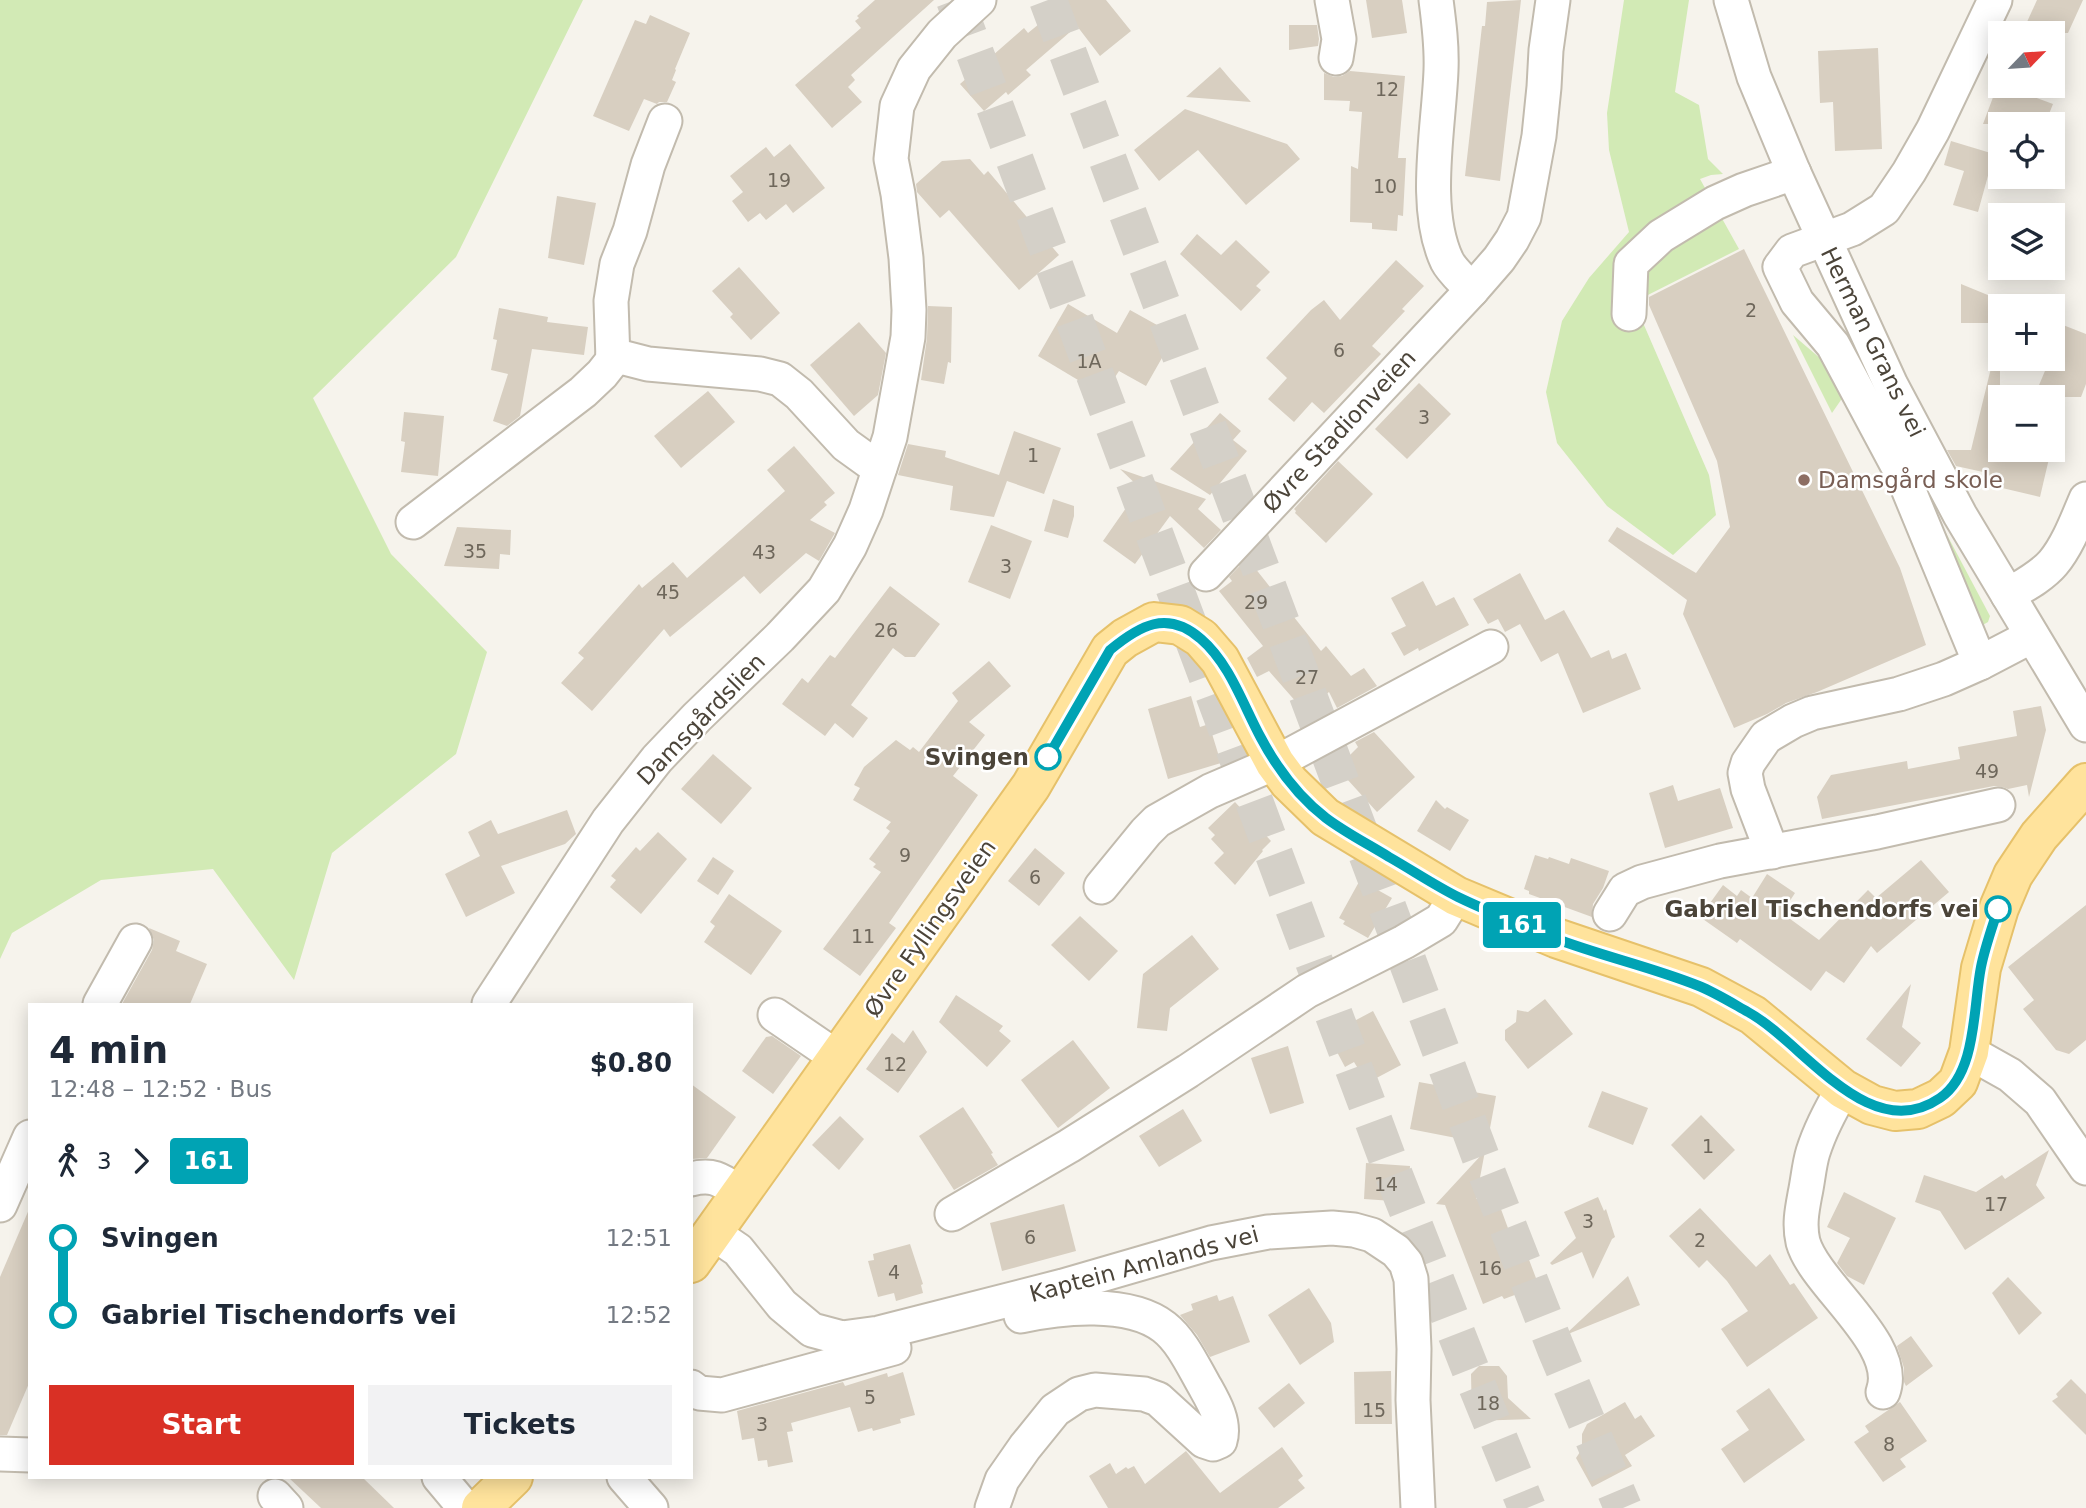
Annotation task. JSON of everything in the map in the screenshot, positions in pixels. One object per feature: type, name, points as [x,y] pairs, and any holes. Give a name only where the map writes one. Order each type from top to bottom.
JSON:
[{"type":"main road","name":"Øvre Fyllingsveien","points":[[693,1260],[1031,786],[1110,650],[1154,622],[1180,625],[1200,638],[1220,660],[1275,763]]},
{"type":"main road","points":[[1275,763],[1289,782],[1325,817],[1456,896],[1556,938],[1701,987],[1753,1015],[1843,1089],[1872,1105],[1895,1111],[1918,1109],[1941,1098],[1958,1082],[1969,1052],[1981,968],[1999,908],[2014,875],[2039,836],[2086,783]]},
{"type":"main road","points":[[481,1508],[511,1479]]},
{"type":"street","name":"Damsgårdslien","points":[[490,1003],[608,821],[657,759],[824,590],[850,546],[866,510],[890,437],[908,337],[906,258],[891,159],[897,106],[914,69],[942,34],[979,0]]},
{"type":"street","points":[[1332,0],[1339,38],[1336,58]]},
{"type":"street","points":[[1436,0],[1441,68],[1434,174],[1437,231],[1448,263],[1472,290]]},
{"type":"street","name":"Øvre Stadionveien","points":[[1206,574],[1485,276],[1506,250],[1524,217],[1539,136],[1553,0]]},
{"type":"street","name":"Herman Grans vei","points":[[1731,0],[1754,77],[1794,173],[1891,385],[1960,515],[2086,725]]},
{"type":"street","points":[[1980,663],[1902,474],[1833,345],[1797,302],[1780,267],[1792,251],[1852,229],[1884,209],[1933,130],[1995,0]]},
{"type":"street","points":[[413,523],[583,392],[613,360],[611,301],[617,264],[630,231],[648,165],[665,121]]},
{"type":"street","points":[[1629,314],[1631,264],[1661,236],[1715,203],[1794,173]]},
{"type":"street","points":[[613,355],[648,364],[760,374],[780,379],[799,394],[846,445],[880,467]]},
{"type":"street","points":[[2008,595],[2035,579],[2053,563],[2086,499]]},
{"type":"street","points":[[1772,852],[1748,789],[1745,773],[1748,763],[1766,737],[1812,713],[1899,694],[1944,679],[2032,636]]},
{"type":"street","points":[[1101,887],[1157,821],[1210,791],[1275,763],[1491,647]]},
{"type":"street","points":[[1611,914],[1625,890],[1642,882],[1720,862],[1877,832],[1998,805]]},
{"type":"street","points":[[952,1214],[1069,1146],[1307,991],[1404,942],[1441,920],[1456,896]]},
{"type":"street","points":[[101,1003],[135,941]]},
{"type":"street","points":[[775,1015],[838,1058]]},
{"type":"street","points":[[1969,1052],[2010,1075],[2040,1101],[2086,1168]]},
{"type":"street","points":[[1843,1089],[1830,1111],[1813,1152],[1801,1221],[1802,1235],[1812,1261],[1864,1328],[1875,1347],[1885,1373],[1886,1384],[1883,1392]]},
{"type":"street","points":[[0,1205],[28,1142]]},
{"type":"street","points":[[693,1178],[703,1176],[716,1178],[741,1195]]},
{"type":"street","name":"Kaptein Amlands vei","points":[[713,1233],[738,1250],[782,1305],[812,1329],[842,1338],[879,1333],[1063,1286],[1211,1243],[1268,1232],[1332,1228],[1372,1235],[1396,1251],[1406,1263],[1411,1279],[1418,1508]]},
{"type":"street","points":[[693,1388],[699,1392],[722,1395],[940,1334],[1033,1313],[1104,1308],[1131,1312],[1153,1320],[1165,1328],[1188,1357],[1210,1396],[1223,1433],[1220,1441],[1213,1444],[1204,1441],[1158,1399],[1144,1394],[1095,1390],[1079,1394],[1055,1410],[1025,1447],[1002,1480],[992,1508]]},
{"type":"street","points":[[0,1454],[28,1455]]},
{"type":"street","points":[[441,1479],[465,1508]]},
{"type":"street","points":[[626,1479],[651,1508]]},
{"type":"green space","points":[[0,0],[583,0],[456,257],[313,398],[391,554],[487,652],[456,754],[332,853],[294,980],[213,869],[101,880],[12,933],[0,959]]},
{"type":"green space","points":[[1624,0],[1689,0],[1675,92],[1699,105],[1708,159],[1723,174],[1700,179],[1739,249],[1634,302],[1709,475],[1716,515],[1673,555],[1607,506],[1557,443],[1546,392],[1562,321],[1589,278],[1629,232],[1609,150],[1607,113]]},
{"type":"green space","points":[[1793,335],[1828,365],[1843,397],[1832,413]]},
{"type":"green space","points":[[1920,484],[1990,616],[1988,622],[1981,626]]},
{"type":"building","points":[[875,0],[934,0],[851,75],[855,80],[848,87],[862,102],[832,128],[795,85],[861,28],[855,21],[859,18],[857,16]]},
{"type":"building","points":[[1056,0],[1106,0],[1131,31],[1100,56],[1077,26],[1026,70],[1031,75],[984,111],[960,84],[1024,28],[1028,33],[1061,6]]},
{"type":"building","points":[[1366,0],[1402,0],[1407,33],[1372,38]]},
{"type":"building","points":[[1521,0],[1500,181],[1465,176],[1487,2]]},
{"type":"building","points":[[2037,0],[2083,0],[2068,33],[2065,33],[2065,21],[2027,21]]},
{"type":"building","points":[[650,15],[690,33],[675,69],[672,80],[676,82],[667,102],[657,104],[644,99],[629,131],[593,116],[635,20],[646,24]]},
{"type":"building","points":[[1289,25],[1317,25],[1318,46],[1289,50]]},
{"type":"building","points":[[1878,48],[1882,149],[1835,151],[1833,102],[1820,103],[1818,51]]},
{"type":"building","points":[[1220,67],[1231,80],[1251,102],[1186,97]]},
{"type":"building","points":[[1350,71],[1405,76],[1398,158],[1406,158],[1403,216],[1398,215],[1397,231],[1372,229],[1372,223],[1350,222],[1351,166],[1358,169],[1362,112],[1349,111],[1350,101],[1324,100],[1324,73],[1334,77]]},
{"type":"building","points":[[1993,98],[2036,98],[2053,104],[2050,112],[1988,112],[1988,124],[1983,124]]},
{"type":"building","points":[[1185,109],[1287,144],[1300,159],[1246,205],[1198,150],[1159,181],[1134,150]]},
{"type":"building","points":[[1951,141],[1988,152],[1988,176],[1978,212],[1953,205],[1964,171],[1944,165]]},
{"type":"building","points":[[790,144],[825,188],[793,213],[786,204],[766,220],[760,213],[748,222],[732,201],[743,192],[730,176],[766,147],[774,157]]},
{"type":"building","points":[[970,159],[984,175],[988,171],[1059,255],[1019,290],[949,210],[940,218],[917,192],[916,184],[942,161]]},
{"type":"building","points":[[557,196],[596,203],[584,265],[548,258]]},
{"type":"building","points":[[1197,234],[1221,255],[1236,240],[1270,272],[1256,286],[1261,290],[1241,311],[1180,254]]},
{"type":"building","points":[[1744,249],[1900,568],[1926,645],[1786,703],[1734,728],[1683,614],[1687,600],[1608,541],[1617,527],[1696,573],[1730,527],[1717,461],[1649,305],[1649,297]]},
{"type":"building","points":[[1396,260],[1424,286],[1372,346],[1381,354],[1324,413],[1312,402],[1294,422],[1268,399],[1287,378],[1266,358],[1311,310],[1324,300],[1340,320]]},
{"type":"building","points":[[739,267],[780,313],[751,340],[730,317],[733,314],[712,291]]},
{"type":"building","points":[[1961,284],[1988,295],[1988,323],[1961,323]]},
{"type":"building","points":[[1068,304],[1117,333],[1130,310],[1175,335],[1146,386],[1119,371],[1103,395],[1038,356]]},
{"type":"building","points":[[928,306],[952,307],[951,363],[948,362],[944,384],[921,380]]},
{"type":"building","points":[[499,308],[548,317],[547,322],[588,327],[584,355],[532,349],[520,416],[507,426],[493,421],[508,374],[491,370],[497,340],[493,339]]},
{"type":"building","points":[[859,322],[886,353],[878,395],[854,416],[810,365]]},
{"type":"building","points":[[2065,326],[2086,334],[2086,384],[2081,397],[2065,397],[2065,385],[2039,385],[2045,371],[2065,371]]},
{"type":"building","points":[[1990,371],[2000,371],[2000,385],[1988,385],[1988,462],[2048,462],[2040,497],[1981,483],[1983,472],[1956,466],[1947,450],[1971,450]]},
{"type":"building","points":[[1419,383],[1451,414],[1407,459],[1375,429]]},
{"type":"building","points":[[708,391],[735,422],[681,468],[654,436]]},
{"type":"building","points":[[404,412],[444,416],[438,476],[401,472],[405,442],[401,441]]},
{"type":"building","points":[[1220,413],[1241,431],[1233,440],[1247,451],[1210,495],[1170,469]]},
{"type":"building","points":[[1014,431],[1061,448],[1044,494],[1007,481],[994,517],[950,510],[953,486],[898,475],[908,444],[946,451],[945,457],[999,475]]},
{"type":"building","points":[[794,446],[835,493],[824,502],[827,505],[810,520],[835,533],[819,561],[806,553],[760,594],[744,576],[670,637],[664,629],[592,711],[561,683],[584,658],[578,653],[639,584],[642,588],[673,562],[687,578],[785,491],[767,470]]},
{"type":"building","points":[[1338,461],[1373,494],[1326,543],[1294,509]]},
{"type":"building","points":[[1120,469],[1206,499],[1198,509],[1221,530],[1204,548],[1170,516],[1135,564],[1103,541],[1140,488]]},
{"type":"building","points":[[1053,499],[1074,506],[1068,538],[1044,531]]},
{"type":"building","points":[[991,525],[1032,541],[1010,599],[968,582]]},
{"type":"building","points":[[457,527],[511,530],[510,555],[500,554],[499,569],[444,566]]},
{"type":"building","points":[[1249,556],[1254,561],[1251,563],[1321,651],[1326,646],[1351,676],[1364,668],[1377,686],[1337,708],[1329,692],[1305,712],[1269,671],[1257,677],[1247,658],[1263,646],[1219,591],[1232,581],[1229,577]]},
{"type":"building","points":[[1520,573],[1545,620],[1564,610],[1591,658],[1609,650],[1612,659],[1626,653],[1641,689],[1583,713],[1558,653],[1541,662],[1520,624],[1505,632],[1498,619],[1488,624],[1473,599]]},
{"type":"building","points":[[1423,581],[1436,606],[1454,597],[1469,625],[1404,656],[1391,633],[1406,626],[1391,598]]},
{"type":"building","points":[[890,586],[940,624],[915,657],[905,657],[893,648],[851,705],[868,718],[853,738],[835,723],[825,736],[782,704],[802,678],[808,683],[830,655],[835,658]]},
{"type":"building","points":[[989,661],[1011,686],[969,722],[985,735],[953,776],[978,795],[889,923],[896,928],[860,976],[823,949],[881,872],[873,867],[876,864],[869,859],[890,831],[886,828],[891,822],[853,800],[860,788],[854,785],[864,767],[896,740],[910,750],[913,747],[919,752],[958,701],[952,693]]},
{"type":"building","points":[[1191,696],[1200,727],[1209,724],[1221,763],[1168,779],[1148,709]]},
{"type":"building","points":[[2041,706],[2046,730],[2029,797],[2027,785],[2008,789],[1994,786],[1822,819],[1817,797],[1831,775],[1907,761],[1908,769],[1960,759],[1958,747],[2017,736],[2013,711]]},
{"type":"building","points":[[1374,732],[1415,777],[1377,812],[1337,768],[1358,747],[1355,742]]},
{"type":"building","points":[[713,754],[752,788],[721,824],[681,789]]},
{"type":"building","points":[[1673,785],[1678,801],[1720,788],[1733,828],[1665,848],[1649,793]]},
{"type":"building","points":[[1436,800],[1445,809],[1447,807],[1469,820],[1450,851],[1417,831]]},
{"type":"building","points":[[1235,802],[1271,841],[1235,885],[1214,863],[1224,853],[1211,839],[1215,835],[1208,828]]},
{"type":"building","points":[[567,810],[576,834],[565,844],[501,866],[515,893],[466,917],[445,874],[480,856],[468,832],[491,820],[498,834]]},
{"type":"building","points":[[658,832],[687,859],[641,914],[610,887],[616,880],[611,876],[636,847],[640,851]]},
{"type":"building","points":[[1035,848],[1065,873],[1039,906],[1008,881]]},
{"type":"building","points":[[1535,855],[1569,864],[1571,858],[1609,871],[1593,904],[1592,917],[1529,894],[1529,891],[1524,889]]},
{"type":"building","points":[[713,857],[734,871],[718,895],[697,881]]},
{"type":"building","points":[[1921,860],[1949,892],[1877,953],[1871,946],[1844,983],[1826,971],[1811,991],[1740,939],[1737,943],[1700,917],[1723,885],[1737,896],[1741,890],[1752,898],[1767,874],[1795,893],[1782,913],[1819,940],[1868,890],[1876,898]]},
{"type":"building","points":[[1360,880],[1392,898],[1368,938],[1343,924],[1345,921],[1339,918]]},
{"type":"building","points":[[729,894],[782,931],[751,975],[704,942],[715,926],[710,922]]},
{"type":"building","points":[[2086,905],[2086,1040],[2069,1054],[2056,1050],[2023,1009],[2034,1000],[2008,967]]},
{"type":"building","points":[[1080,916],[1118,951],[1089,981],[1051,945]]},
{"type":"building","points":[[149,928],[180,941],[176,951],[207,964],[190,1003],[123,1003],[152,950],[154,940]]},
{"type":"building","points":[[1192,935],[1219,969],[1170,1008],[1167,1031],[1137,1028],[1143,974]]},
{"type":"building","points":[[1911,984],[1902,1027],[1921,1043],[1901,1067],[1866,1039]]},
{"type":"building","points":[[956,995],[1003,1026],[999,1031],[1011,1041],[987,1067],[939,1022]]},
{"type":"building","points":[[1545,999],[1573,1034],[1528,1069],[1505,1040],[1505,1030],[1516,1022],[1517,1010],[1528,1012]]},
{"type":"building","points":[[1373,1011],[1401,1065],[1367,1083],[1354,1062],[1345,1067],[1328,1035]]},
{"type":"building","points":[[913,1030],[927,1052],[898,1093],[866,1069],[892,1033],[904,1043]]},
{"type":"building","points":[[772,1036],[801,1056],[773,1094],[742,1071],[766,1037]]},
{"type":"building","points":[[1073,1040],[1110,1088],[1058,1128],[1021,1080]]},
{"type":"building","points":[[1288,1046],[1304,1103],[1270,1114],[1251,1058]]},
{"type":"building","points":[[1419,1082],[1496,1096],[1487,1144],[1410,1129]]},
{"type":"building","points":[[693,1085],[736,1117],[707,1158],[693,1159]]},
{"type":"building","points":[[1602,1091],[1648,1108],[1633,1145],[1588,1127]]},
{"type":"building","points":[[963,1107],[998,1165],[954,1190],[919,1136]]},
{"type":"building","points":[[1183,1109],[1202,1141],[1159,1167],[1139,1136]]},
{"type":"building","points":[[1701,1115],[1735,1150],[1704,1180],[1671,1145]]},
{"type":"building","points":[[840,1116],[864,1139],[839,1170],[812,1145]]},
{"type":"building","points":[[2049,1150],[2036,1185],[2045,1198],[1965,1250],[1940,1211],[1915,1202],[1924,1175],[1976,1192],[2002,1175],[2005,1179]]},
{"type":"building","points":[[1485,1151],[1476,1199],[1495,1193],[1512,1239],[1520,1236],[1539,1286],[1483,1304],[1445,1205],[1436,1204]]},
{"type":"building","points":[[1366,1163],[1410,1166],[1407,1202],[1364,1199]]},
{"type":"building","points":[[1844,1192],[1896,1218],[1864,1285],[1847,1276],[1837,1263],[1850,1238],[1827,1227]]},
{"type":"building","points":[[1598,1197],[1604,1211],[1606,1209],[1615,1237],[1593,1279],[1582,1252],[1552,1265],[1550,1263],[1576,1238],[1564,1212]]},
{"type":"building","points":[[1064,1204],[1076,1251],[1002,1271],[990,1223]]},
{"type":"building","points":[[1700,1208],[1756,1267],[1770,1254],[1790,1285],[1794,1283],[1818,1318],[1747,1367],[1721,1329],[1748,1311],[1727,1281],[1707,1260],[1699,1268],[1669,1236]]},
{"type":"building","points":[[28,1212],[28,1386],[7,1435],[0,1435],[0,1277]]},
{"type":"building","points":[[910,1244],[923,1284],[923,1293],[896,1301],[894,1293],[878,1297],[868,1261],[874,1260],[873,1254]]},
{"type":"building","points":[[1628,1276],[1640,1305],[1567,1333]]},
{"type":"building","points":[[2008,1277],[2042,1313],[2019,1335],[1992,1293]]},
{"type":"building","points":[[1309,1288],[1331,1323],[1334,1342],[1300,1365],[1268,1315]]},
{"type":"building","points":[[1217,1295],[1219,1301],[1233,1296],[1250,1342],[1210,1357],[1197,1335],[1180,1315],[1193,1310],[1191,1304]]},
{"type":"building","points":[[1911,1336],[1933,1366],[1906,1386],[1897,1346]]},
{"type":"building","points":[[1479,1366],[1499,1366],[1507,1376],[1508,1398],[1531,1419],[1472,1421],[1471,1374]]},
{"type":"building","points":[[1391,1371],[1392,1424],[1355,1424],[1354,1372]]},
{"type":"building","points":[[903,1372],[915,1415],[900,1419],[901,1423],[858,1432],[850,1407],[791,1423],[793,1431],[787,1432],[793,1462],[768,1467],[767,1460],[758,1461],[754,1438],[742,1440],[737,1411],[843,1382],[845,1386],[887,1373],[888,1377]]},
{"type":"building","points":[[2071,1379],[2086,1394],[2086,1435],[2052,1401]]},
{"type":"building","points":[[1289,1383],[1305,1403],[1274,1428],[1258,1408]]},
{"type":"building","points":[[1769,1388],[1805,1440],[1744,1483],[1721,1449],[1749,1430],[1736,1411]]},
{"type":"building","points":[[1625,1402],[1635,1419],[1641,1415],[1655,1436],[1625,1455],[1632,1466],[1592,1487],[1576,1458],[1582,1449],[1582,1434],[1587,1424]]},
{"type":"building","points":[[1900,1402],[1927,1441],[1900,1459],[1906,1467],[1883,1482],[1854,1442],[1869,1432],[1865,1426]]},
{"type":"building","points":[[1282,1447],[1303,1476],[1298,1480],[1305,1488],[1278,1508],[1108,1508],[1089,1476],[1110,1463],[1116,1474],[1126,1467],[1128,1469],[1134,1466],[1145,1484],[1186,1451],[1220,1493]]},
{"type":"building","points":[[290,1479],[364,1479],[394,1508],[321,1508]]},
{"type":"tunnel","points":[[955,0],[1388,1160],[1527,1508]]},
{"type":"tunnel","points":[[1048,0],[1484,1166],[1556,1349],[1623,1508]]},
{"type":"bus line","name":"161","points":[[1048,757],[1110,650],[1154,622],[1180,625],[1200,638],[1220,660],[1275,763],[1289,782],[1325,817],[1456,896],[1479,907],[1556,938],[1701,987],[1753,1015],[1843,1089],[1872,1105],[1895,1111],[1918,1109],[1941,1098],[1958,1082],[1969,1052],[1981,968],[1998,909]]},
{"type":"place","name":"Damsgård skole","points":[[1804,480]]},
{"type":"place","name":"Svingen","points":[[1048,757]]},
{"type":"place","name":"Gabriel Tischendorfs vei","points":[[1998,909]]}]
